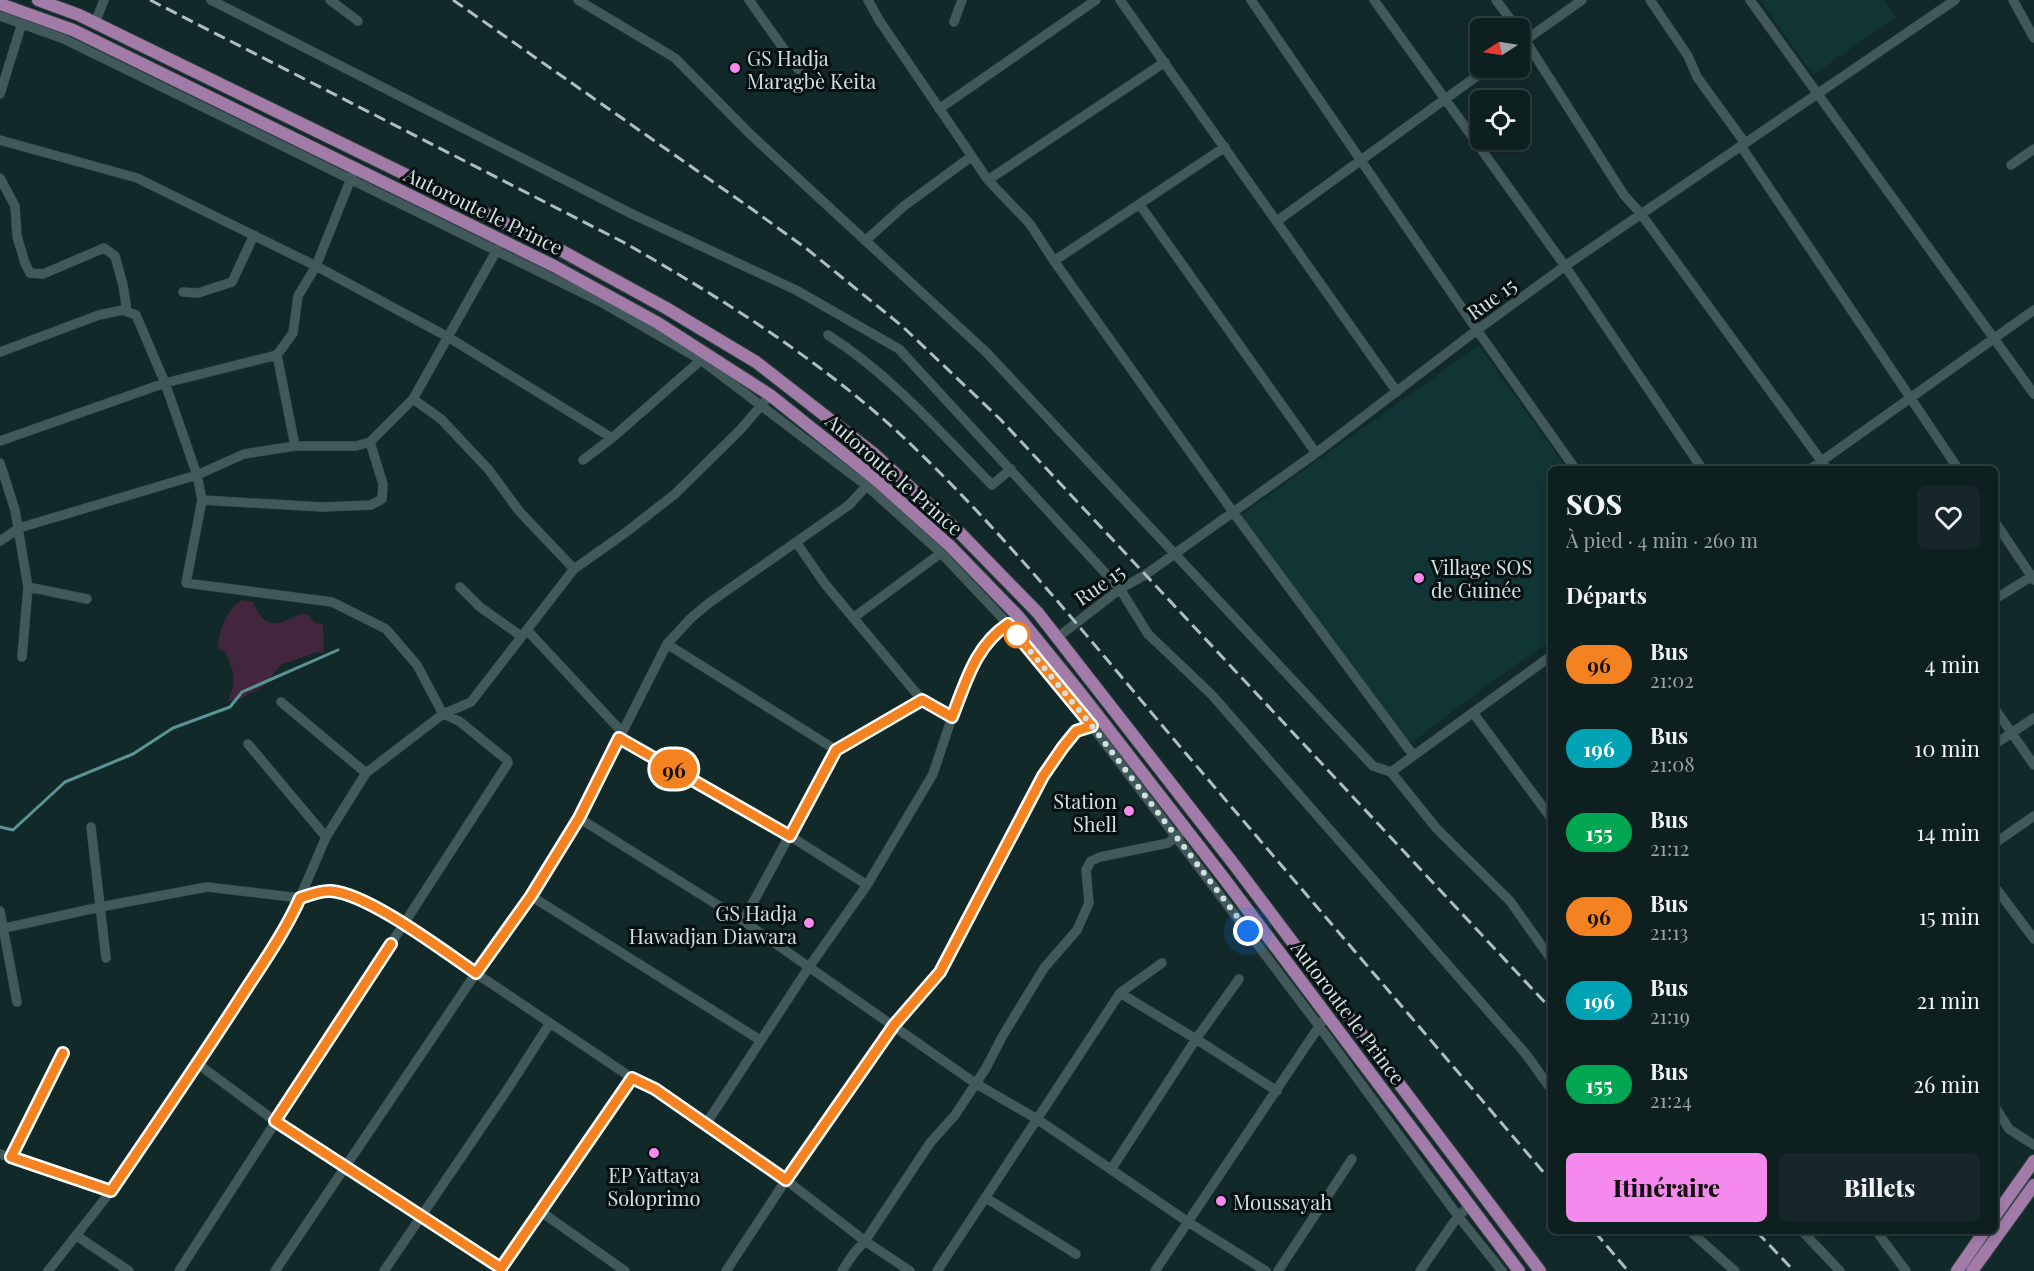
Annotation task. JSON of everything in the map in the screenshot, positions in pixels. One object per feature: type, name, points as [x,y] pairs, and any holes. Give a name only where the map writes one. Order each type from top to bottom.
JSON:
[{"type":"main road","name":"Autoroute le Prince","points":[[39,0],[95,23],[562,251],[666,308],[756,362],[873,453],[961,534],[1038,613],[1243,877],[1540,1271]]},
{"type":"main road","name":"Autoroute le Prince","points":[[0,4],[72,30],[355,168],[499,246],[554,266],[658,323],[766,400],[950,546],[1096,722],[1181,833],[1326,1014],[1519,1271]]},
{"type":"main road","points":[[1998,1212],[2034,1161]]},
{"type":"main road","points":[[1972,1271],[2034,1185]]},
{"type":"main road","points":[[1957,1271],[1979,1234]]},
{"type":"street","points":[[95,23],[104,0]]},
{"type":"street","points":[[212,0],[634,215],[796,290],[899,349],[1120,589],[1148,634],[1212,695],[1525,1053],[1548,1085]]},
{"type":"street","points":[[330,0],[358,21]]},
{"type":"street","points":[[578,0],[675,58],[750,134],[987,353],[1373,766],[1391,772],[1437,829],[1510,901],[1548,955]]},
{"type":"street","points":[[749,0],[798,69]]},
{"type":"street","points":[[868,0],[879,20],[988,180],[1030,224],[1233,512],[1413,755]]},
{"type":"street","points":[[954,22],[962,0]]},
{"type":"street","points":[[939,108],[1096,0]]},
{"type":"street","points":[[1120,0],[1397,392]]},
{"type":"street","points":[[1251,0],[1360,161],[1573,466]]},
{"type":"street","points":[[1374,0],[1565,266],[1700,466]]},
{"type":"street","points":[[1496,0],[1509,18]]},
{"type":"street","points":[[1530,37],[1582,0]]},
{"type":"street","points":[[1650,0],[1688,56],[1697,77],[1956,466]]},
{"type":"street","points":[[1750,0],[2034,394]]},
{"type":"street","name":"Rue 15","points":[[1058,638],[1120,589],[1145,575],[1316,453],[1565,266],[1955,0]]},
{"type":"street","points":[[2013,0],[2034,38]]},
{"type":"street","points":[[0,16],[64,39],[350,180],[499,246],[601,302],[766,400],[741,429],[675,494],[574,569],[471,702],[443,714],[366,772],[326,837],[290,921],[198,1064],[111,1191],[48,1271]]},
{"type":"street","points":[[0,94],[22,22]]},
{"type":"street","points":[[1530,53],[1624,195],[1641,214],[1825,466]]},
{"type":"street","points":[[988,180],[1165,62]]},
{"type":"street","points":[[1277,221],[1474,78]]},
{"type":"street","points":[[0,140],[137,178],[316,266],[448,337],[612,438]]},
{"type":"street","points":[[1054,261],[1225,147]]},
{"type":"street","points":[[2011,165],[2034,149]]},
{"type":"street","points":[[865,241],[904,206],[972,156]]},
{"type":"street","points":[[0,441],[165,383],[277,355],[293,333],[298,296],[316,266],[355,168]]},
{"type":"street","points":[[0,178],[15,206],[17,236],[30,273],[43,274],[104,248],[115,256],[127,311]]},
{"type":"street","points":[[1140,205],[1316,453]]},
{"type":"street","points":[[183,292],[198,292],[232,282],[254,235]]},
{"type":"street","points":[[0,541],[19,528],[197,475],[244,454],[295,446],[356,446],[370,442],[413,399],[499,246]]},
{"type":"street","points":[[0,352],[99,315],[123,310],[136,315],[165,383],[197,475],[202,500],[186,583],[332,602],[386,629],[417,665],[443,714],[459,721],[508,763],[179,1271]]},
{"type":"street","points":[[1815,466],[2034,310]]},
{"type":"street","points":[[828,335],[899,389],[992,485],[1011,469]]},
{"type":"street","points":[[277,355],[295,446]]},
{"type":"street","points":[[583,460],[612,438],[700,360]]},
{"type":"street","points":[[413,399],[441,418],[489,470],[519,511],[574,569]]},
{"type":"street","points":[[202,500],[322,507],[371,505],[382,499],[383,484],[370,442]]},
{"type":"street","points":[[0,463],[19,528],[28,587],[22,657]]},
{"type":"street","points":[[275,1271],[476,973],[531,896],[579,818],[667,644],[691,618],[709,603],[849,505],[870,482],[1013,620],[1000,629],[977,655],[952,717],[933,774],[867,885],[809,967],[706,1124]]},
{"type":"street","points":[[1998,526],[2033,577],[1998,597]]},
{"type":"street","points":[[796,542],[825,584],[922,700],[952,717]]},
{"type":"street","points":[[853,618],[941,553]]},
{"type":"street","points":[[28,587],[87,599]]},
{"type":"street","points":[[460,587],[480,607],[524,633],[621,735],[867,885]]},
{"type":"street","points":[[667,644],[836,750]]},
{"type":"street","points":[[1391,772],[1548,658]]},
{"type":"street","points":[[742,921],[836,750],[922,700]]},
{"type":"street","points":[[281,702],[366,772]]},
{"type":"street","points":[[1998,713],[2034,765]]},
{"type":"street","points":[[1474,714],[1548,814]]},
{"type":"street","points":[[1998,742],[2034,718]]},
{"type":"street","points":[[726,1271],[894,1025],[940,972],[1043,776],[1076,731],[1096,722]]},
{"type":"street","points":[[248,744],[326,837]]},
{"type":"street","points":[[1998,841],[2034,816]]},
{"type":"street","points":[[579,818],[742,921],[975,1083],[1037,1119],[1188,1222],[1266,1271]]},
{"type":"street","points":[[91,827],[105,958]]},
{"type":"street","points":[[842,1271],[865,1241],[930,1143],[955,1115],[1044,968],[1077,930],[1089,903],[1086,870],[1091,861],[1111,854],[1168,843],[1181,833],[1458,1216],[1502,1271]]},
{"type":"street","points":[[2,929],[100,907],[207,887],[300,898],[329,891],[355,896],[404,925],[632,1078],[655,1089],[786,1180],[865,1241],[910,1271]]},
{"type":"street","points":[[1998,891],[2034,939]]},
{"type":"street","points":[[531,896],[760,1040]]},
{"type":"street","points":[[0,911],[17,1002]]},
{"type":"street","points":[[937,1271],[1120,993],[1162,963]]},
{"type":"street","points":[[1112,1168],[1196,1039],[1239,979]]},
{"type":"street","points":[[1120,993],[1277,1091]]},
{"type":"street","points":[[1155,1271],[1277,1091],[1326,1014]]},
{"type":"street","points":[[384,1271],[509,1088],[550,1023]]},
{"type":"street","points":[[63,1053],[4,1157],[111,1191]]},
{"type":"street","points":[[198,1064],[275,1121],[500,1269],[632,1078]]},
{"type":"street","points":[[1998,1112],[2009,1129],[2034,1145]]},
{"type":"street","points":[[1278,1271],[1352,1159]]},
{"type":"street","points":[[986,1198],[1077,1254]]},
{"type":"street","points":[[1420,1271],[1458,1216],[1470,1206]]},
{"type":"street","points":[[540,1211],[609,1267],[625,1271]]},
{"type":"street","points":[[1692,1234],[1735,1271]]},
{"type":"street","points":[[1805,1234],[1840,1271]]},
{"type":"street","points":[[1878,1234],[1906,1271]]},
{"type":"street","points":[[77,1236],[129,1271]]},
{"type":"shaded area","points":[[1760,0],[1884,0],[1896,17],[1813,75]]},
{"type":"shaded area","name":"Village SOS de Guinée","points":[[1479,345],[1565,466],[1548,466],[1548,643],[1499,676],[1409,745],[1241,515]]},
{"type":"shaded area","points":[[241,600],[253,602],[258,612],[268,622],[280,623],[303,613],[310,616],[315,623],[323,624],[324,653],[317,652],[280,665],[266,684],[240,699],[228,701],[234,681],[226,652],[218,649],[218,642],[227,616]]},
{"type":"waterway","points":[[0,827],[13,830],[65,782],[133,754],[173,728],[230,707],[242,692],[338,650]]},
{"type":"railway","points":[[150,0],[623,242],[768,331],[870,408],[942,475],[1019,557],[1548,1177]]},
{"type":"railway","points":[[453,0],[807,249],[902,326],[1000,419],[1548,1006]]},
{"type":"railway","points":[[1597,1234],[1628,1271]]},
{"type":"railway","points":[[1759,1234],[1794,1271]]},
{"type":"bus line","name":"96","points":[[63,1053],[11,1157],[111,1191],[198,1064],[290,921],[300,898],[329,891],[355,896],[404,925],[476,973],[531,896],[579,818],[619,738],[790,836],[836,750],[922,700],[952,717],[977,655],[1000,629],[1008,624],[1092,726],[1076,731],[1043,776],[940,972],[894,1025],[786,1180],[655,1089],[632,1078],[501,1268],[275,1121],[391,944]]},
{"type":"place","name":"GS Hadja Maragbè Keita","points":[[735,68]]},
{"type":"place","name":"Village SOS de Guinée","points":[[1419,578]]},
{"type":"place","name":"Station Shell","points":[[1129,811]]},
{"type":"place","name":"GS Hadja Hawadjan Diawara","points":[[809,923]]},
{"type":"place","name":"EP Yattaya Soloprimo","points":[[654,1153]]},
{"type":"place","name":"Moussayah","points":[[1221,1201]]},
{"type":"route","points":[[1017,635],[1092,726],[1248,931]]}]
